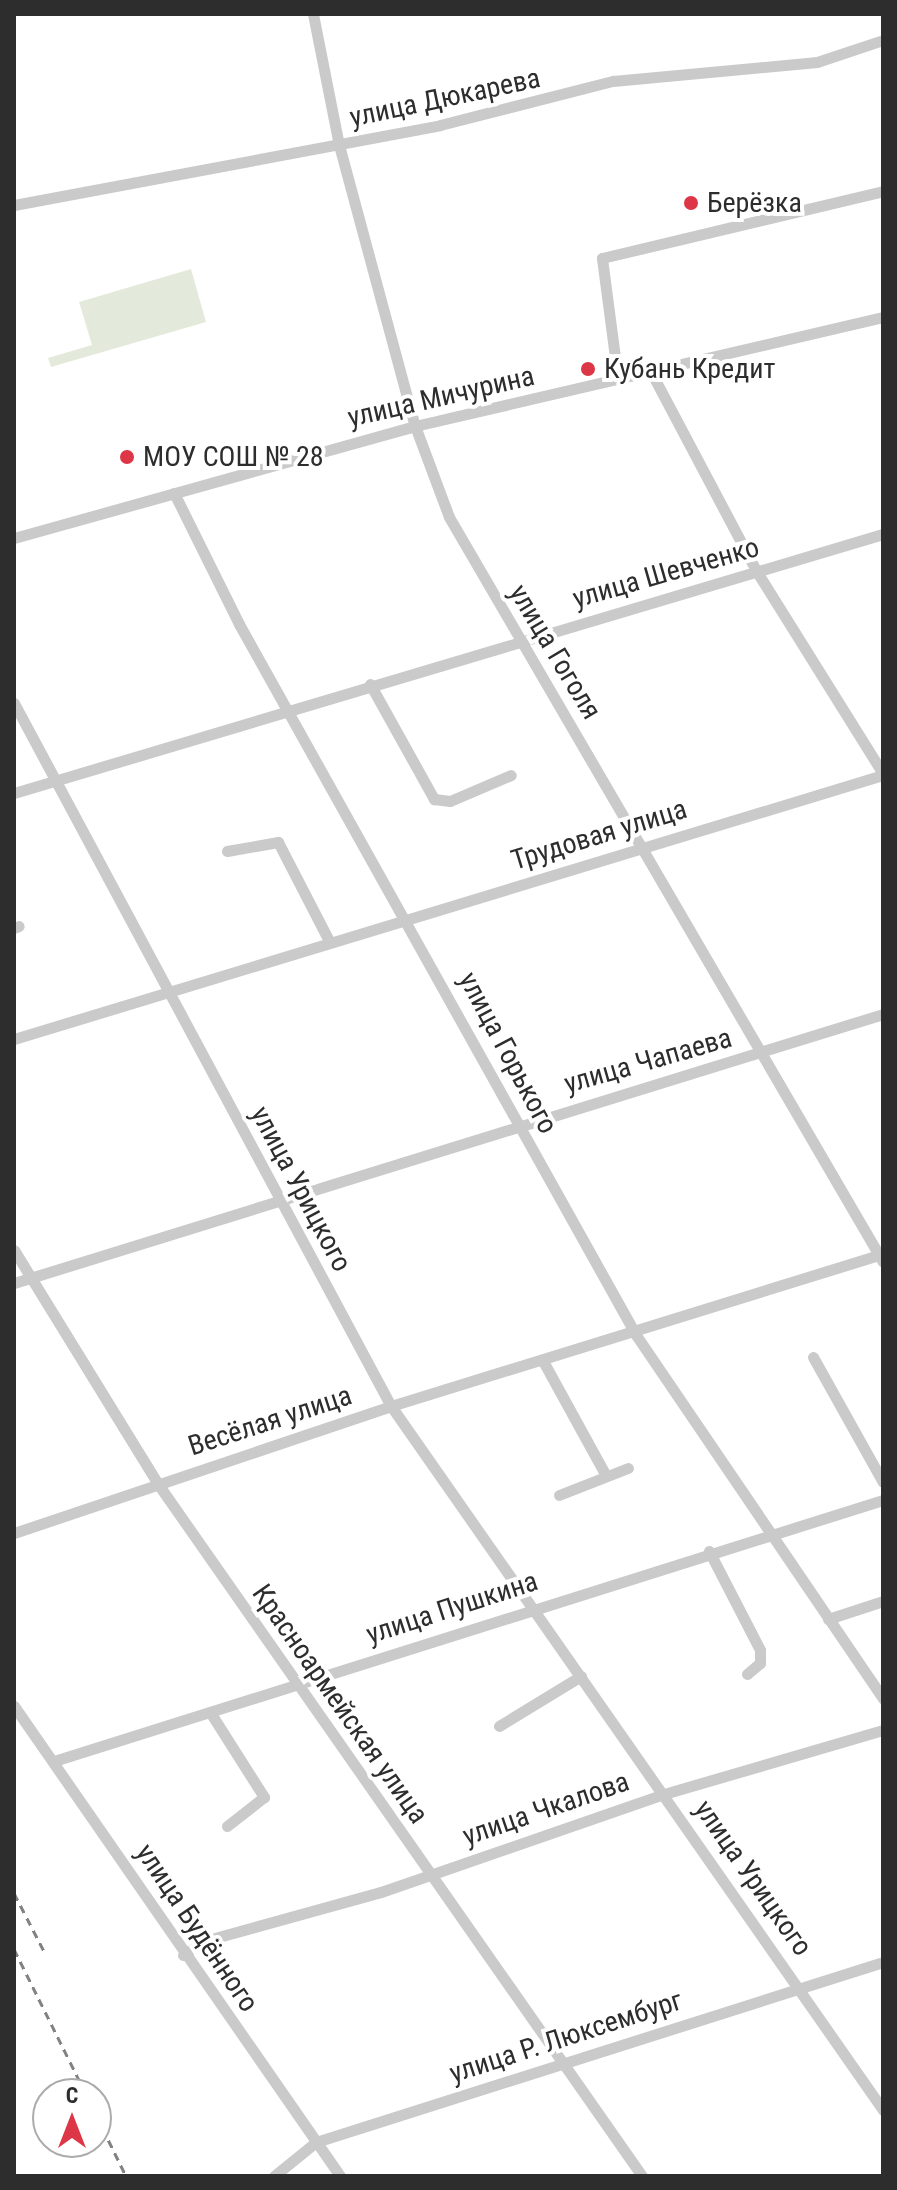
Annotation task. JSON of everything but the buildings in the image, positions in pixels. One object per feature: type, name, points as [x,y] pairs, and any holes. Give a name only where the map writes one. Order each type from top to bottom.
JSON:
[{"type":"street","name":"улица Гоголя","points":[[313,14],[339,145],[415,426],[449,517],[882,1257]]},
{"type":"street","name":"улица Дюкарева","points":[[14,205],[339,145],[613,81],[817,62],[883,40]]},
{"type":"street","points":[[618,380],[602,258],[883,191]]},
{"type":"street","name":"улица Мичурина","points":[[14,538],[415,426],[883,317]]},
{"type":"street","points":[[651,372],[757,572],[883,775]]},
{"type":"street","name":"улица Горького","points":[[174,493],[286,708],[408,918],[636,1335],[883,1699]]},
{"type":"street","name":"улица Шевченко","points":[[14,793],[286,708],[523,642],[883,534]]},
{"type":"street","points":[[370,684],[434,799],[450,801],[511,775]]},
{"type":"street","name":"улица Урицкого","points":[[14,703],[172,991],[278,1200],[391,1406],[883,2110]]},
{"type":"street","name":"Трудовая улица","points":[[14,1039],[883,775]]},
{"type":"street","points":[[227,851],[278,842],[329,941]]},
{"type":"street","name":"улица Чапаева","points":[[14,1283],[519,1124],[883,1014]]},
{"type":"street","name":"Красноармейская улица","points":[[14,1250],[29,1279],[158,1484],[642,2176]]},
{"type":"street","name":"Весёлая улица","points":[[14,1533],[391,1406],[636,1335],[882,1257]]},
{"type":"street","points":[[813,1357],[883,1482]]},
{"type":"street","points":[[543,1361],[605,1474]]},
{"type":"street","points":[[559,1495],[605,1474],[628,1468]]},
{"type":"street","name":"улица Пушкина","points":[[54,1761],[297,1685],[530,1607],[883,1500]]},
{"type":"street","points":[[709,1551],[760,1650],[760,1663],[747,1674]]},
{"type":"street","points":[[828,1619],[883,1601]]},
{"type":"street","points":[[499,1726],[581,1676]]},
{"type":"street","name":"улица Будённого","points":[[14,1706],[183,1955],[340,2176]]},
{"type":"street","points":[[210,1712],[264,1797],[227,1826]]},
{"type":"street","name":"улица Чкалова","points":[[183,1955],[204,1941],[429,1874],[664,1794],[883,1730]]},
{"type":"street","name":"улица Р. Люксембург","points":[[274,2176],[316,2142],[799,1986],[883,1962]]},
{"type":"green space","points":[[191,269],[206,322],[51,367],[48,358],[92,345],[79,302]]},
{"type":"railway","points":[[14,1893],[44,1951]]},
{"type":"railway","points":[[14,1949],[78,2078]]},
{"type":"railway","points":[[112,2148],[126,2176]]},
{"type":"place","name":"Берёзка","points":[[691,203]]},
{"type":"place","name":"Кубань Кредит","points":[[588,369]]},
{"type":"place","name":"МОУ СОШ № 28","points":[[127,457]]}]
